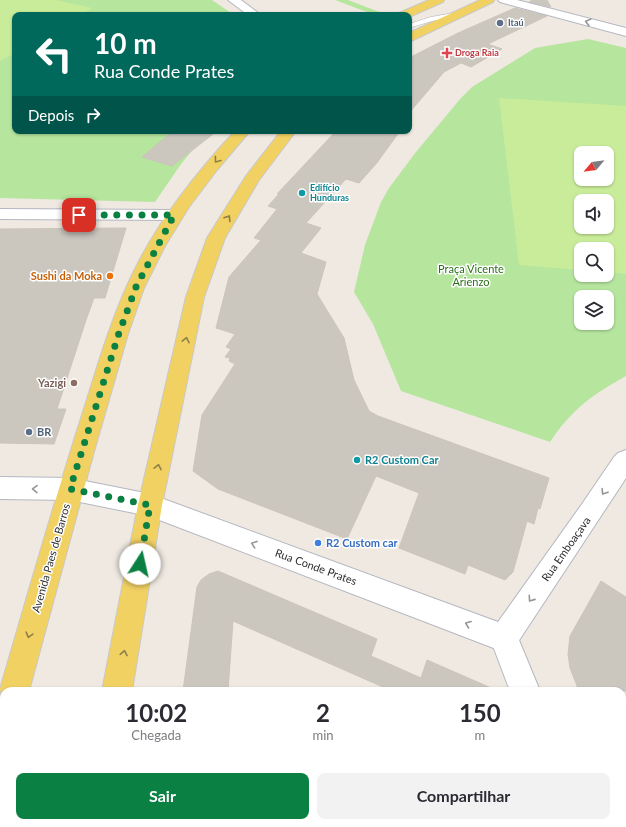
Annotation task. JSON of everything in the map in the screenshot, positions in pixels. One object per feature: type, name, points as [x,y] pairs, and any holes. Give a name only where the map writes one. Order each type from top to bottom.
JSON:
[{"type":"main road","points":[[410,12],[439,0]]},
{"type":"main road","points":[[412,37],[489,0]]},
{"type":"main road","name":"Avenida Paes de Barros","points":[[15,687],[70,489],[119,333],[136,287],[174,215],[222,153],[240,134]]},
{"type":"main road","points":[[118,687],[150,505],[195,296],[216,238],[252,179],[287,134]]},
{"type":"street","points":[[234,0],[251,12]]},
{"type":"street","points":[[504,0],[626,32]]},
{"type":"street","points":[[0,214],[174,215]]},
{"type":"street","name":"Rua Emboaçava","points":[[504,638],[626,460]]},
{"type":"street","name":"Rua Conde Prates","points":[[0,488],[70,489],[150,505],[504,638]]},
{"type":"street","points":[[504,638],[523,687]]},
{"type":"lane","points":[[412,25],[431,19],[454,16]]},
{"type":"green space","points":[[0,0],[212,0],[230,12],[12,12],[12,134],[206,134],[181,164],[155,202],[0,198]]},
{"type":"green space","points":[[0,0],[56,0],[92,8],[86,12],[12,12],[12,55],[0,61]]},
{"type":"green space","points":[[335,0],[348,0],[379,12],[367,12]]},
{"type":"green space","name":"Praça Vicente Arienzo","points":[[588,39],[626,48],[626,376],[584,404],[566,420],[550,442],[401,391],[373,324],[354,292],[365,245],[381,202],[389,188],[416,152],[472,87],[535,48]]},
{"type":"green space","points":[[499,98],[626,106],[626,274],[614,273],[614,242],[574,242],[574,269],[519,265]]},
{"type":"building","points":[[532,0],[547,0],[551,7],[529,2]]},
{"type":"building","points":[[515,8],[547,16],[488,44],[502,49],[471,67],[461,63],[444,72],[412,109],[412,56],[458,33]]},
{"type":"building","points":[[169,134],[213,134],[172,166],[142,157]]},
{"type":"building","points":[[333,134],[398,134],[376,164],[359,183],[346,179],[306,223],[321,228],[301,253],[326,262],[317,294],[344,338],[354,380],[369,411],[378,416],[549,478],[534,524],[527,521],[513,572],[505,580],[468,565],[465,574],[399,548],[419,493],[376,476],[347,539],[218,489],[193,471],[202,415],[235,364],[229,361],[230,358],[225,357],[231,349],[226,347],[235,334],[216,328],[229,277],[261,240],[254,238],[277,209],[268,206],[279,194],[277,194]]},
{"type":"building","points":[[126,228],[105,298],[94,298],[86,320],[57,409],[66,409],[54,444],[0,443],[0,229]]},
{"type":"building","points":[[218,571],[377,639],[371,656],[421,678],[427,660],[489,687],[383,687],[233,621],[228,687],[184,687],[197,587],[201,580],[209,574]]},
{"type":"building","points":[[601,581],[626,597],[626,687],[577,687],[570,668],[568,654],[570,636]]},
{"type":"place","name":"Itaú","points":[[500,23]]},
{"type":"place","name":"Droga Raia","points":[[447,53]]},
{"type":"place","name":"Edifício Hunduras","points":[[302,193]]},
{"type":"place","name":"Sushi da Moka","points":[[110,276]]},
{"type":"place","name":"Yazigi","points":[[74,383]]},
{"type":"place","name":"BR","points":[[29,432]]},
{"type":"place","name":"R2 Custom Car","points":[[357,460]]},
{"type":"place","name":"R2 Custom car","points":[[318,543]]},
{"type":"route","points":[[79,215],[174,215],[136,287],[119,333],[70,489],[150,505],[140,564]]}]
